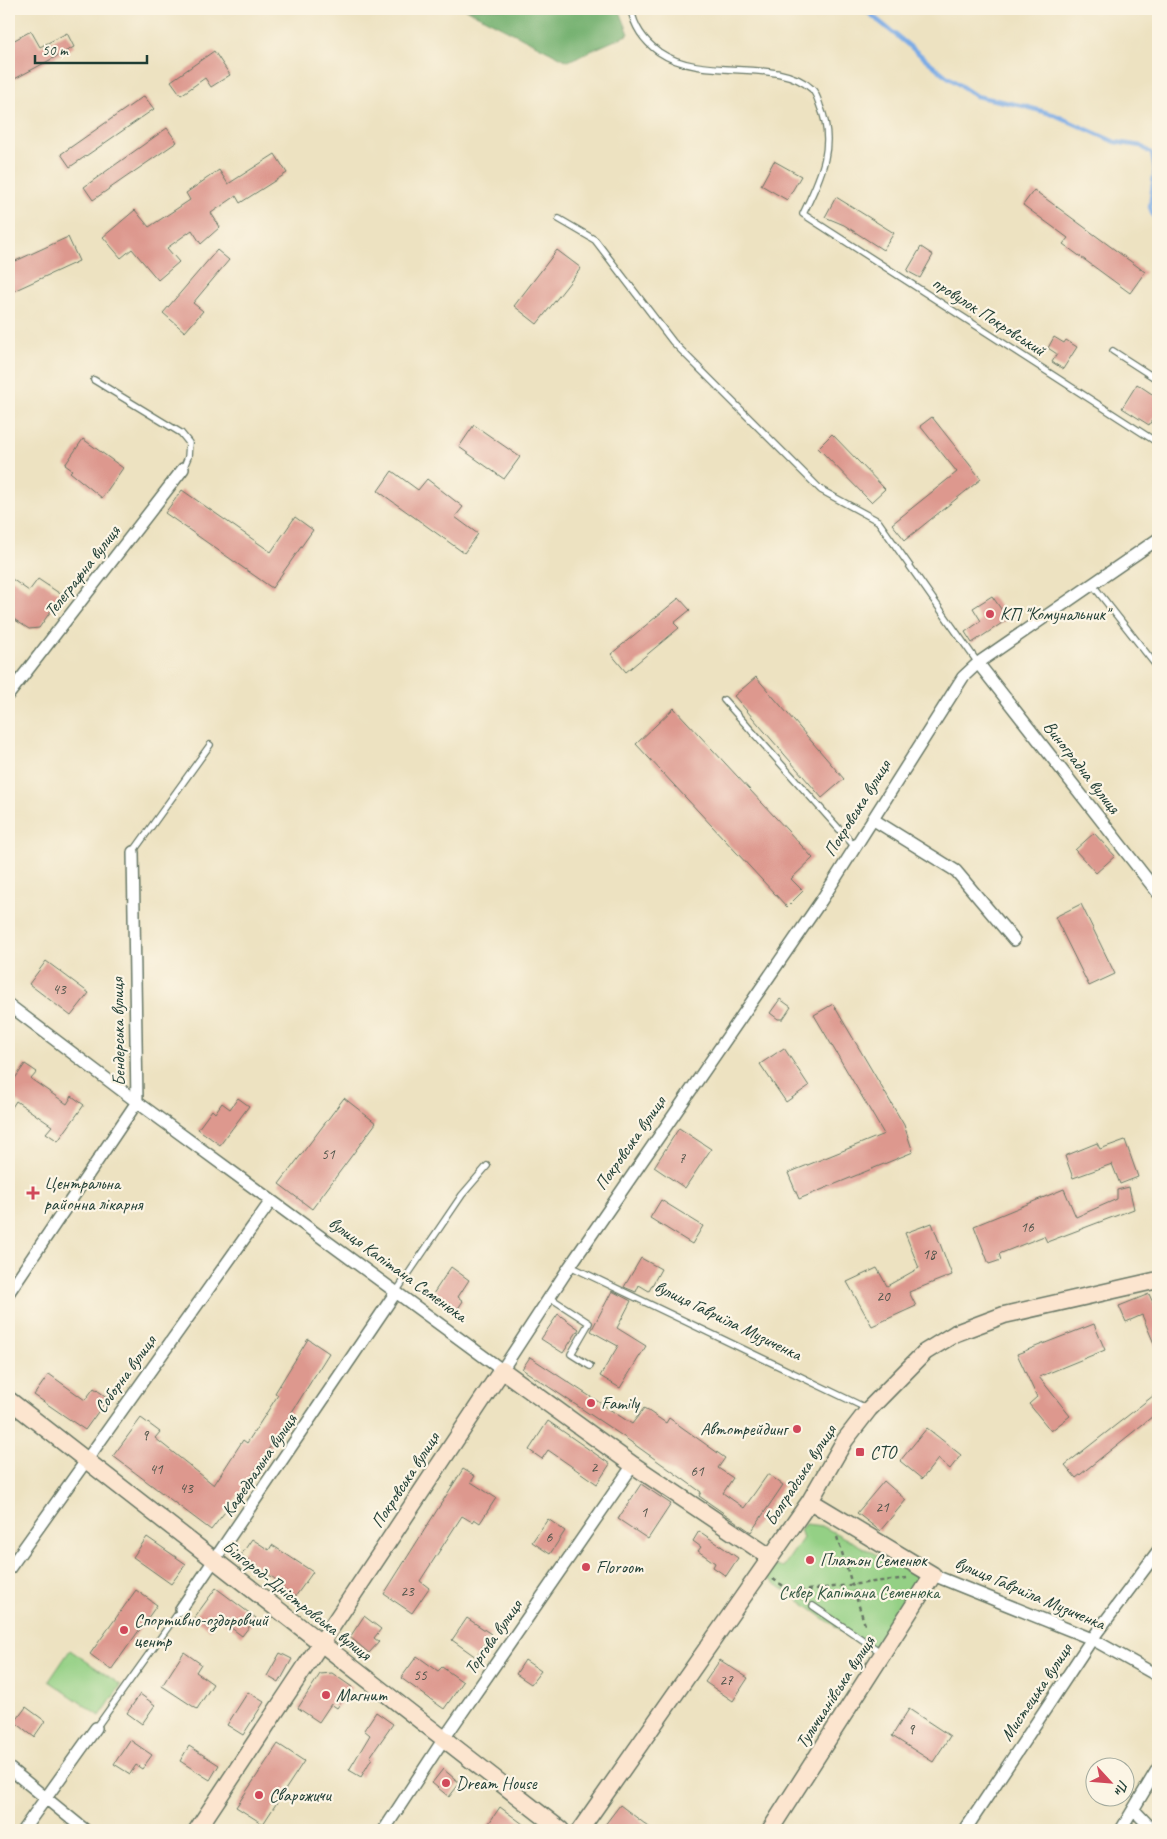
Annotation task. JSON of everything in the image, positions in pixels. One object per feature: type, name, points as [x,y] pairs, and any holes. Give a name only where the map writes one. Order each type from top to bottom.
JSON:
[{"type":"main road","name":"Болградська вулиця","points":[[580,1830],[810,1501],[845,1440],[869,1409],[925,1352],[956,1333],[1004,1315],[1158,1280]]},
{"type":"main road","name":"вулиця Капітана Семенюка","points":[[502,1370],[633,1465],[770,1557]]},
{"type":"main road","name":"Покровська вулиця","points":[[197,1830],[502,1370]]},
{"type":"main road","name":"Білгород-Дністровська вулиця","points":[[9,1400],[560,1830]]},
{"type":"main road","name":"вулиця Гавриїла Музиченка","points":[[810,1501],[934,1575]]},
{"type":"main road","name":"Тульчианівська вулиця","points":[[770,1830],[877,1649],[934,1575]]},
{"type":"street","name":"Телеграфна вулиця","points":[[9,694],[183,468]]},
{"type":"street","name":"Покровська вулиця","points":[[502,1370],[570,1266],[856,848],[950,694],[963,677],[978,663],[1158,539]]},
{"type":"street","name":"Виноградна вулиця","points":[[978,663],[1158,894]]},
{"type":"street","points":[[874,820],[956,871],[1014,940]]},
{"type":"street","name":"Бендерська вулиця","points":[[9,1292],[137,1102],[134,852]]},
{"type":"street","name":"вулиця Капітана Семенюка","points":[[10,1009],[502,1370]]},
{"type":"street","name":"Соборна вулиця","points":[[9,1569],[271,1201]]},
{"type":"street","name":"Кафедральна вулиця","points":[[181,1610],[396,1292]]},
{"type":"street","name":"Торгова вулиця","points":[[384,1830],[443,1740],[633,1465]]},
{"type":"street","name":"Мистецька вулиця","points":[[965,1830],[1092,1639],[1158,1551]]},
{"type":"street","name":"вулиця Гавриїла Музиченка","points":[[934,1575],[1092,1639],[1158,1676]]},
{"type":"street","name":"Кафедральна вулиця","points":[[23,1830],[96,1728]]},
{"type":"street","points":[[9,1768],[85,1830]]},
{"type":"street","points":[[1121,1830],[1158,1768]]},
{"type":"street","points":[[1134,1810],[1153,1830]]},
{"type":"lane","name":"провулок Покровський","points":[[631,9],[640,34],[648,44],[666,57],[692,67],[781,74],[800,80],[814,90],[823,112],[828,154],[803,214],[1158,443]]},
{"type":"lane","points":[[559,219],[595,240],[673,342],[821,490],[878,521],[978,663]]},
{"type":"lane","points":[[1113,351],[1158,380]]},
{"type":"lane","points":[[94,380],[181,433],[189,444],[188,457],[183,468]]},
{"type":"lane","points":[[1092,584],[1158,668]]},
{"type":"lane","points":[[724,700],[856,848]]},
{"type":"lane","points":[[134,852],[210,745]]},
{"type":"lane","name":"Кафедральна вулиця","points":[[396,1292],[462,1195],[487,1166]]},
{"type":"lane","name":"вулиця Гавриїла Музиченка","points":[[570,1266],[869,1409]]},
{"type":"lane","points":[[549,1298],[589,1323],[571,1354],[590,1366]]},
{"type":"lane","points":[[814,1606],[877,1649]]},
{"type":"lane","name":"Кафедральна вулиця","points":[[96,1728],[181,1610]]},
{"type":"path","points":[[837,1537],[852,1584],[877,1649]]},
{"type":"path","points":[[767,1575],[814,1606]]},
{"type":"path","points":[[792,1592],[934,1575]]},
{"type":"green space","points":[[466,9],[619,9],[629,34],[568,61]]},
{"type":"green space","name":"Сквер Капітана Семенюка","points":[[806,1524],[822,1526],[921,1578],[874,1654],[766,1577],[773,1566],[783,1567],[803,1538],[800,1529]]},
{"type":"green space","points":[[70,1650],[121,1685],[100,1716],[49,1681]]},
{"type":"building","points":[[31,31],[40,47],[67,33],[74,47],[9,82],[9,43]]},
{"type":"building","points":[[214,51],[230,75],[211,87],[205,78],[181,95],[171,81]]},
{"type":"building","points":[[144,96],[154,109],[70,167],[61,154]]},
{"type":"building","points":[[167,128],[177,142],[93,200],[84,187]]},
{"type":"building","points":[[275,154],[287,173],[240,203],[236,196],[211,213],[220,227],[201,244],[192,230],[167,248],[179,262],[158,280],[132,249],[121,258],[103,237],[135,210],[149,227],[190,200],[186,193],[219,170],[228,184]]},
{"type":"building","points":[[774,161],[801,176],[787,200],[761,185]]},
{"type":"building","points":[[1034,190],[1145,272],[1130,293],[1063,244],[1068,238],[1023,205]]},
{"type":"building","points":[[836,197],[894,233],[883,250],[844,225],[825,217]]},
{"type":"building","points":[[68,237],[79,261],[9,293],[9,264]]},
{"type":"building","points":[[921,247],[933,255],[920,278],[907,271]]},
{"type":"building","points":[[217,250],[229,260],[193,303],[203,311],[185,332],[163,313]]},
{"type":"building","points":[[557,250],[581,268],[537,324],[514,306]]},
{"type":"building","points":[[1054,337],[1064,343],[1066,340],[1077,347],[1063,369],[1052,362],[1057,354],[1048,348]]},
{"type":"building","points":[[1137,384],[1158,398],[1158,410],[1149,425],[1122,408]]},
{"type":"building","points":[[932,417],[981,479],[905,540],[892,524],[957,472],[920,426]]},
{"type":"building","points":[[474,425],[520,457],[504,479],[459,447]]},
{"type":"building","points":[[832,434],[885,489],[871,502],[818,448]]},
{"type":"building","points":[[83,439],[123,468],[102,498],[70,472],[72,470],[65,465]]},
{"type":"building","points":[[392,471],[418,490],[427,479],[463,507],[455,517],[478,534],[464,553],[378,491]]},
{"type":"building","points":[[182,490],[271,552],[295,517],[313,530],[272,588],[165,513]]},
{"type":"building","points":[[9,577],[29,591],[38,579],[62,595],[39,628],[29,629],[9,616]]},
{"type":"building","name":"КП \"Комунальник\"","points":[[992,596],[1008,619],[972,643],[965,632],[981,621],[973,608]]},
{"type":"building","points":[[679,598],[690,610],[674,623],[679,628],[626,672],[611,654]]},
{"type":"building","points":[[756,677],[844,779],[822,798],[734,696]]},
{"type":"building","points":[[674,708],[813,858],[791,879],[803,891],[787,907],[636,744]]},
{"type":"building","points":[[1094,833],[1115,856],[1096,873],[1075,850]]},
{"type":"building","points":[[1081,904],[1115,974],[1089,986],[1055,917]]},
{"type":"building","points":[[46,961],[89,993],[71,1016],[29,984]]},
{"type":"building","points":[[780,999],[791,1007],[783,1019],[778,1019],[770,1013]]},
{"type":"building","points":[[833,1004],[904,1125],[913,1152],[799,1199],[788,1173],[884,1134],[814,1015]]},
{"type":"building","points":[[784,1048],[809,1086],[786,1102],[760,1064]]},
{"type":"building","points":[[25,1064],[37,1072],[31,1079],[67,1104],[72,1096],[84,1105],[58,1141],[46,1133],[52,1126],[16,1101],[9,1112],[9,1087]]},
{"type":"building","points":[[238,1098],[249,1106],[220,1145],[198,1129],[212,1110],[215,1113],[222,1103],[230,1109]]},
{"type":"building","points":[[344,1098],[376,1123],[312,1209],[279,1184]]},
{"type":"building","points":[[679,1128],[711,1149],[685,1188],[654,1167]]},
{"type":"building","points":[[1125,1140],[1138,1177],[1120,1184],[1112,1164],[1073,1178],[1065,1156],[1097,1143],[1100,1149]]},
{"type":"building","points":[[1129,1187],[1134,1209],[1047,1242],[1044,1236],[999,1254],[1001,1260],[989,1264],[974,1226],[1064,1189],[1076,1217],[1117,1199],[1117,1190]]},
{"type":"building","points":[[661,1200],[703,1226],[692,1244],[650,1218]]},
{"type":"building","points":[[932,1223],[952,1275],[909,1292],[916,1306],[872,1326],[847,1282],[877,1268],[887,1286],[919,1268],[905,1233]]},
{"type":"building","points":[[641,1258],[661,1269],[649,1291],[639,1285],[636,1292],[624,1287]]},
{"type":"building","points":[[451,1267],[469,1280],[458,1297],[463,1301],[455,1313],[431,1297]]},
{"type":"building","points":[[612,1291],[631,1301],[617,1328],[646,1346],[620,1388],[600,1376],[618,1346],[591,1331]]},
{"type":"building","points":[[1149,1294],[1158,1314],[1158,1353],[1142,1315],[1126,1322],[1119,1306]]},
{"type":"building","points":[[558,1314],[579,1329],[563,1353],[541,1339]]},
{"type":"building","points":[[1094,1324],[1105,1350],[1039,1377],[1070,1416],[1051,1431],[1029,1404],[1037,1397],[1017,1354]]},
{"type":"building","points":[[308,1339],[329,1353],[248,1482],[211,1530],[113,1456],[141,1418],[160,1432],[155,1438],[214,1485],[243,1440],[247,1443],[278,1395],[275,1393]]},
{"type":"building","points":[[530,1357],[632,1424],[644,1408],[666,1423],[669,1418],[725,1458],[718,1468],[733,1478],[723,1493],[744,1508],[768,1474],[783,1485],[751,1532],[699,1496],[701,1492],[624,1437],[522,1369]]},
{"type":"building","points":[[49,1374],[85,1400],[94,1388],[108,1398],[85,1430],[34,1395]]},
{"type":"building","points":[[1158,1392],[1158,1412],[1076,1478],[1065,1465]]},
{"type":"building","points":[[548,1421],[610,1464],[597,1484],[548,1450],[542,1459],[529,1450]]},
{"type":"building","points":[[927,1428],[961,1455],[950,1469],[938,1459],[922,1479],[900,1461]]},
{"type":"building","points":[[463,1469],[475,1476],[471,1482],[496,1498],[480,1523],[474,1519],[472,1522],[462,1516],[420,1581],[429,1588],[412,1613],[384,1594]]},
{"type":"building","points":[[884,1481],[906,1500],[880,1531],[857,1513]]},
{"type":"building","points":[[641,1484],[671,1504],[648,1539],[618,1519]]},
{"type":"building","points":[[548,1519],[565,1531],[550,1554],[532,1542]]},
{"type":"building","points":[[699,1531],[738,1558],[726,1576],[713,1567],[715,1563],[698,1551],[701,1547],[693,1541]]},
{"type":"building","points":[[147,1537],[186,1564],[171,1584],[133,1557]]},
{"type":"building","points":[[252,1539],[269,1550],[272,1545],[313,1572],[295,1597],[281,1587],[282,1584],[241,1555]]},
{"type":"building","points":[[216,1588],[256,1618],[242,1636],[218,1618],[210,1630],[194,1618]]},
{"type":"building","name":"Спортивно-оздоровчий центр","points":[[136,1590],[157,1605],[111,1670],[90,1654]]},
{"type":"building","points":[[364,1616],[381,1629],[374,1638],[379,1642],[369,1653],[350,1637]]},
{"type":"building","points":[[467,1618],[491,1634],[476,1657],[452,1640]]},
{"type":"building","points":[[184,1652],[201,1664],[196,1672],[213,1684],[197,1709],[162,1686]]},
{"type":"building","points":[[280,1653],[292,1659],[279,1683],[267,1676]]},
{"type":"building","points":[[417,1656],[438,1671],[442,1667],[463,1682],[444,1709],[401,1678]]},
{"type":"building","points":[[525,1660],[541,1671],[531,1684],[516,1674]]},
{"type":"building","points":[[720,1660],[748,1678],[733,1701],[705,1682]]},
{"type":"building","name":"Магнит","points":[[332,1673],[352,1687],[337,1708],[331,1704],[319,1722],[298,1708],[320,1674]]},
{"type":"building","points":[[248,1692],[264,1702],[243,1735],[227,1725]]},
{"type":"building","points":[[140,1694],[155,1705],[142,1724],[127,1713]]},
{"type":"building","points":[[26,1707],[45,1721],[34,1737],[15,1722]]},
{"type":"building","points":[[909,1709],[950,1736],[933,1762],[892,1736]]},
{"type":"building","points":[[376,1712],[393,1724],[370,1757],[372,1758],[361,1777],[349,1770],[370,1735],[364,1730]]},
{"type":"building","points":[[130,1740],[152,1755],[142,1769],[136,1765],[130,1774],[114,1764]]},
{"type":"building","points":[[278,1744],[304,1761],[263,1824],[236,1807]]},
{"type":"building","points":[[189,1746],[219,1765],[210,1780],[180,1761]]},
{"type":"building","name":"Dream House","points":[[443,1769],[460,1783],[449,1797],[432,1783]]},
{"type":"building","points":[[620,1805],[653,1830],[601,1830]]},
{"type":"building","points":[[500,1807],[531,1830],[493,1830],[487,1826]]},
{"type":"waterway","points":[[864,9],[945,75],[976,96],[1024,106],[1055,115],[1115,142],[1141,146],[1152,154],[1155,169],[1150,207],[1158,227]]},
{"type":"place","name":"КП \"Комунальник\"","points":[[990,614]]},
{"type":"place","name":"Центральна районна лікарня","points":[[33,1193]]},
{"type":"place","name":"Family","points":[[591,1403]]},
{"type":"place","name":"Автотрейдинг","points":[[797,1429]]},
{"type":"place","name":"СТО","points":[[860,1452]]},
{"type":"place","name":"Платон Семенюк","points":[[810,1560]]},
{"type":"place","name":"Floroom","points":[[586,1567]]},
{"type":"place","name":"Спортивно-оздоровчий центр","points":[[124,1630]]},
{"type":"place","name":"Магнит","points":[[326,1695]]},
{"type":"place","name":"Dream House","points":[[446,1783]]},
{"type":"place","name":"Сварожичи","points":[[259,1795]]}]
